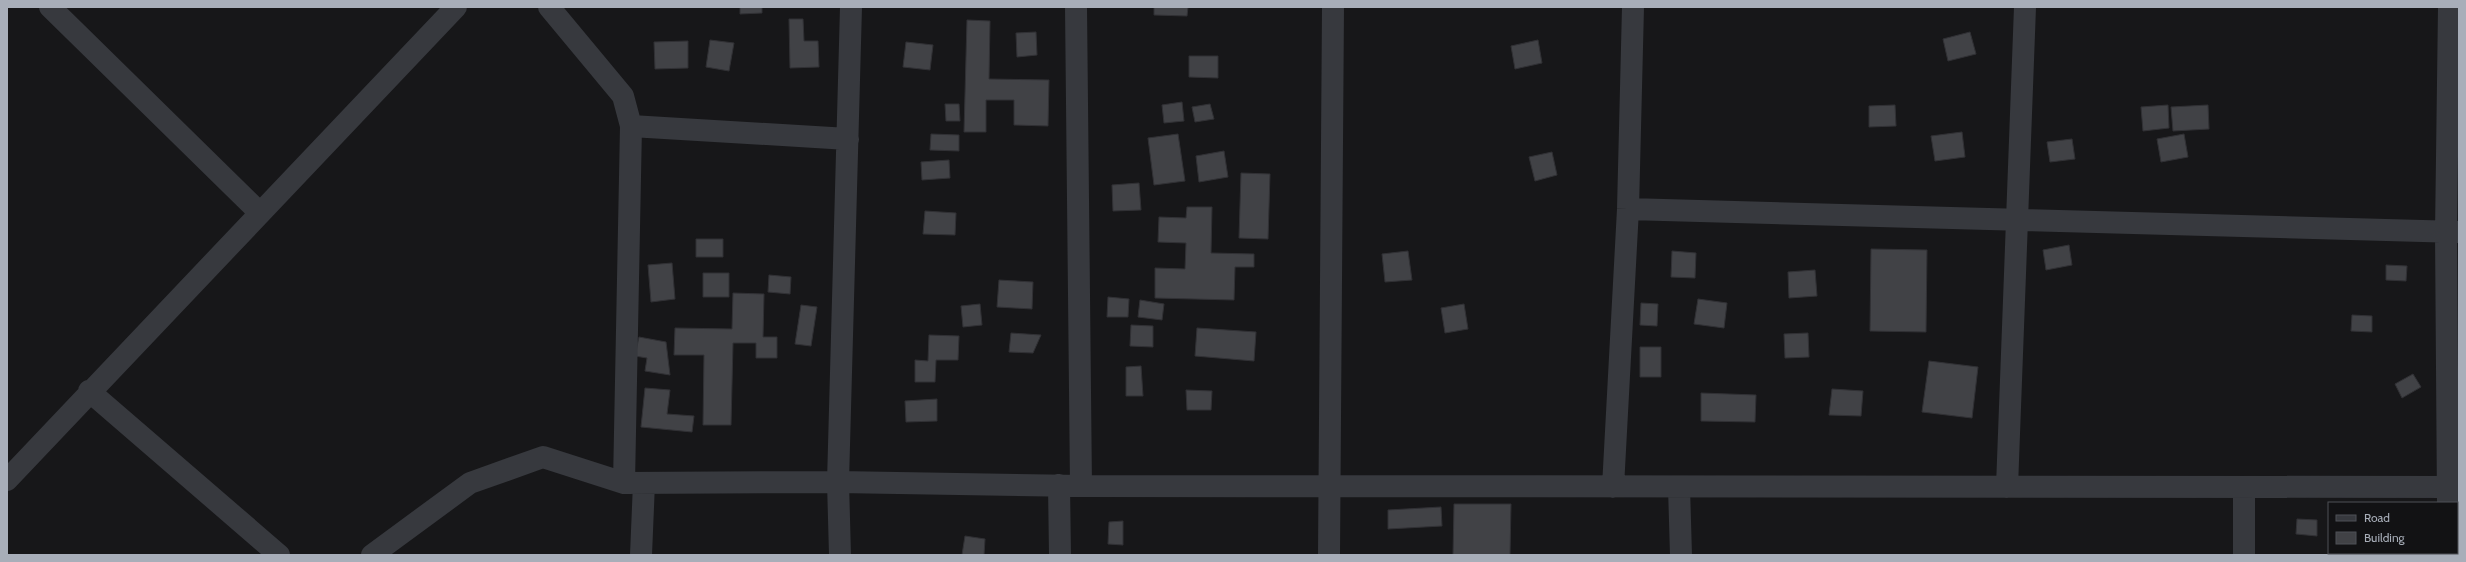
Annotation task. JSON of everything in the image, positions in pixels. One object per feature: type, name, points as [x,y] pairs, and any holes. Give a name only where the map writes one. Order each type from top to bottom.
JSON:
[{"type":"street","points":[[50,7],[260,212]]},
{"type":"street","points":[[7,480],[89,391],[456,7]]},
{"type":"street","points":[[549,7],[622,96],[631,126],[634,483],[640,555]]},
{"type":"street","points":[[840,555],[838,482],[851,7]]},
{"type":"street","points":[[1076,7],[1081,486]]},
{"type":"street","points":[[1329,555],[1333,7]]},
{"type":"street","points":[[1613,486],[1628,209],[1634,7]]},
{"type":"street","points":[[2007,487],[2025,7]]},
{"type":"street","points":[[372,555],[470,483],[543,457],[634,483],[838,482],[1081,486],[2244,487],[2452,492],[2452,232],[2449,7]]},
{"type":"street","points":[[631,126],[848,139]]},
{"type":"street","points":[[1628,209],[2452,232]]},
{"type":"street","points":[[89,391],[279,555]]},
{"type":"street","points":[[1059,485],[1060,555]]},
{"type":"street","points":[[1679,486],[1681,555]]},
{"type":"street","points":[[2244,487],[2244,555]]},
{"type":"building","points":[[740,7],[762,7],[762,13],[740,14]]},
{"type":"building","points":[[1154,7],[1188,7],[1187,16],[1154,15]]},
{"type":"building","points":[[789,19],[803,19],[804,41],[818,41],[819,67],[790,68]]},
{"type":"building","points":[[967,20],[990,21],[989,79],[1049,80],[1048,126],[1014,125],[1014,100],[986,100],[986,132],[964,132]]},
{"type":"building","points":[[1036,32],[1037,55],[1017,57],[1016,33]]},
{"type":"building","points":[[1970,32],[1976,54],[1948,61],[1943,39]]},
{"type":"building","points":[[710,40],[734,43],[729,71],[706,67]]},
{"type":"building","points":[[1538,40],[1542,63],[1515,69],[1511,46]]},
{"type":"building","points":[[688,41],[688,68],[655,69],[654,42]]},
{"type":"building","points":[[906,42],[933,45],[930,70],[903,67]]},
{"type":"building","points":[[1189,56],[1218,56],[1218,78],[1189,77]]},
{"type":"building","points":[[1182,102],[1184,121],[1164,123],[1162,105]]},
{"type":"building","points":[[945,104],[959,104],[960,121],[946,121]]},
{"type":"building","points":[[1210,104],[1214,119],[1195,122],[1192,107]]},
{"type":"building","points":[[1895,105],[1896,126],[1869,127],[1869,106]]},
{"type":"building","points":[[2168,105],[2169,128],[2143,131],[2141,107]]},
{"type":"building","points":[[2208,105],[2209,129],[2173,131],[2171,107]]},
{"type":"building","points":[[1962,132],[1965,157],[1935,161],[1931,136]]},
{"type":"building","points":[[931,134],[959,135],[959,151],[930,150]]},
{"type":"building","points":[[1178,134],[1185,181],[1154,185],[1148,138]]},
{"type":"building","points":[[2184,134],[2188,157],[2161,162],[2157,139]]},
{"type":"building","points":[[2072,139],[2075,159],[2050,162],[2047,142]]},
{"type":"building","points":[[1224,151],[1228,177],[1199,182],[1196,156]]},
{"type":"building","points":[[1552,152],[1557,175],[1535,181],[1529,157]]},
{"type":"building","points":[[949,160],[950,178],[922,180],[921,162]]},
{"type":"building","points":[[1241,173],[1270,174],[1268,239],[1239,238]]},
{"type":"building","points":[[1139,183],[1141,210],[1113,211],[1112,185]]},
{"type":"building","points":[[1187,207],[1212,207],[1211,253],[1254,254],[1254,267],[1235,267],[1234,300],[1155,298],[1155,268],[1185,269],[1186,243],[1158,242],[1159,217],[1186,218]]},
{"type":"building","points":[[925,211],[956,213],[955,235],[923,234]]},
{"type":"building","points":[[696,239],[723,239],[723,257],[696,257]]},
{"type":"building","points":[[2069,245],[2072,265],[2046,270],[2043,250]]},
{"type":"building","points":[[1871,249],[1927,250],[1926,332],[1870,331]]},
{"type":"building","points":[[1408,251],[1412,280],[1385,282],[1382,254]]},
{"type":"building","points":[[1672,251],[1696,253],[1695,278],[1671,277]]},
{"type":"building","points":[[672,263],[675,299],[651,302],[648,265]]},
{"type":"building","points":[[2386,265],[2407,266],[2406,281],[2386,280]]},
{"type":"building","points":[[1815,270],[1817,296],[1789,298],[1788,272]]},
{"type":"building","points":[[703,273],[729,273],[729,297],[703,297]]},
{"type":"building","points":[[769,275],[791,277],[790,294],[768,292]]},
{"type":"building","points":[[999,280],[1033,282],[1032,309],[997,307]]},
{"type":"building","points":[[733,293],[764,294],[763,337],[777,337],[777,358],[756,358],[756,343],[733,343],[731,425],[703,425],[704,355],[674,355],[675,328],[732,329]]},
{"type":"building","points":[[1108,297],[1129,299],[1128,317],[1107,317]]},
{"type":"building","points":[[1698,299],[1727,303],[1724,328],[1694,324]]},
{"type":"building","points":[[1140,300],[1164,304],[1162,320],[1138,317]]},
{"type":"building","points":[[1641,303],[1658,304],[1657,326],[1640,325]]},
{"type":"building","points":[[980,304],[982,325],[963,327],[961,306]]},
{"type":"building","points":[[1464,304],[1468,329],[1445,333],[1441,308]]},
{"type":"building","points":[[801,305],[817,307],[811,346],[795,344]]},
{"type":"building","points":[[2352,315],[2372,316],[2372,332],[2351,331]]},
{"type":"building","points":[[1131,325],[1153,326],[1153,347],[1130,346]]},
{"type":"building","points":[[1197,328],[1256,332],[1254,361],[1195,356]]},
{"type":"building","points":[[1011,333],[1041,335],[1033,353],[1009,352]]},
{"type":"building","points":[[1808,333],[1809,357],[1785,358],[1784,334]]},
{"type":"building","points":[[929,335],[959,336],[958,360],[936,360],[935,382],[915,382],[915,360],[928,361]]},
{"type":"building","points":[[639,337],[666,342],[670,375],[645,371],[647,358],[635,356]]},
{"type":"building","points":[[1640,347],[1661,347],[1661,377],[1640,377]]},
{"type":"building","points":[[1929,361],[1978,367],[1972,418],[1922,412]]},
{"type":"building","points":[[1141,366],[1143,396],[1126,396],[1126,367]]},
{"type":"building","points":[[2413,374],[2421,387],[2402,398],[2395,384]]},
{"type":"building","points":[[645,388],[670,390],[667,414],[694,416],[692,432],[641,427]]},
{"type":"building","points":[[1832,389],[1863,391],[1861,416],[1829,415]]},
{"type":"building","points":[[1186,390],[1212,391],[1211,410],[1187,410]]},
{"type":"building","points":[[1701,393],[1756,395],[1755,422],[1701,421]]},
{"type":"building","points":[[937,399],[937,421],[906,422],[905,401]]},
{"type":"building","points":[[1454,504],[1511,504],[1510,555],[1453,555]]},
{"type":"building","points":[[1441,507],[1442,526],[1388,529],[1388,510]]},
{"type":"building","points":[[2297,519],[2317,520],[2317,536],[2296,534]]},
{"type":"building","points":[[1123,521],[1123,545],[1108,544],[1109,522]]},
{"type":"building","points":[[965,536],[985,539],[984,555],[962,555]]}]
